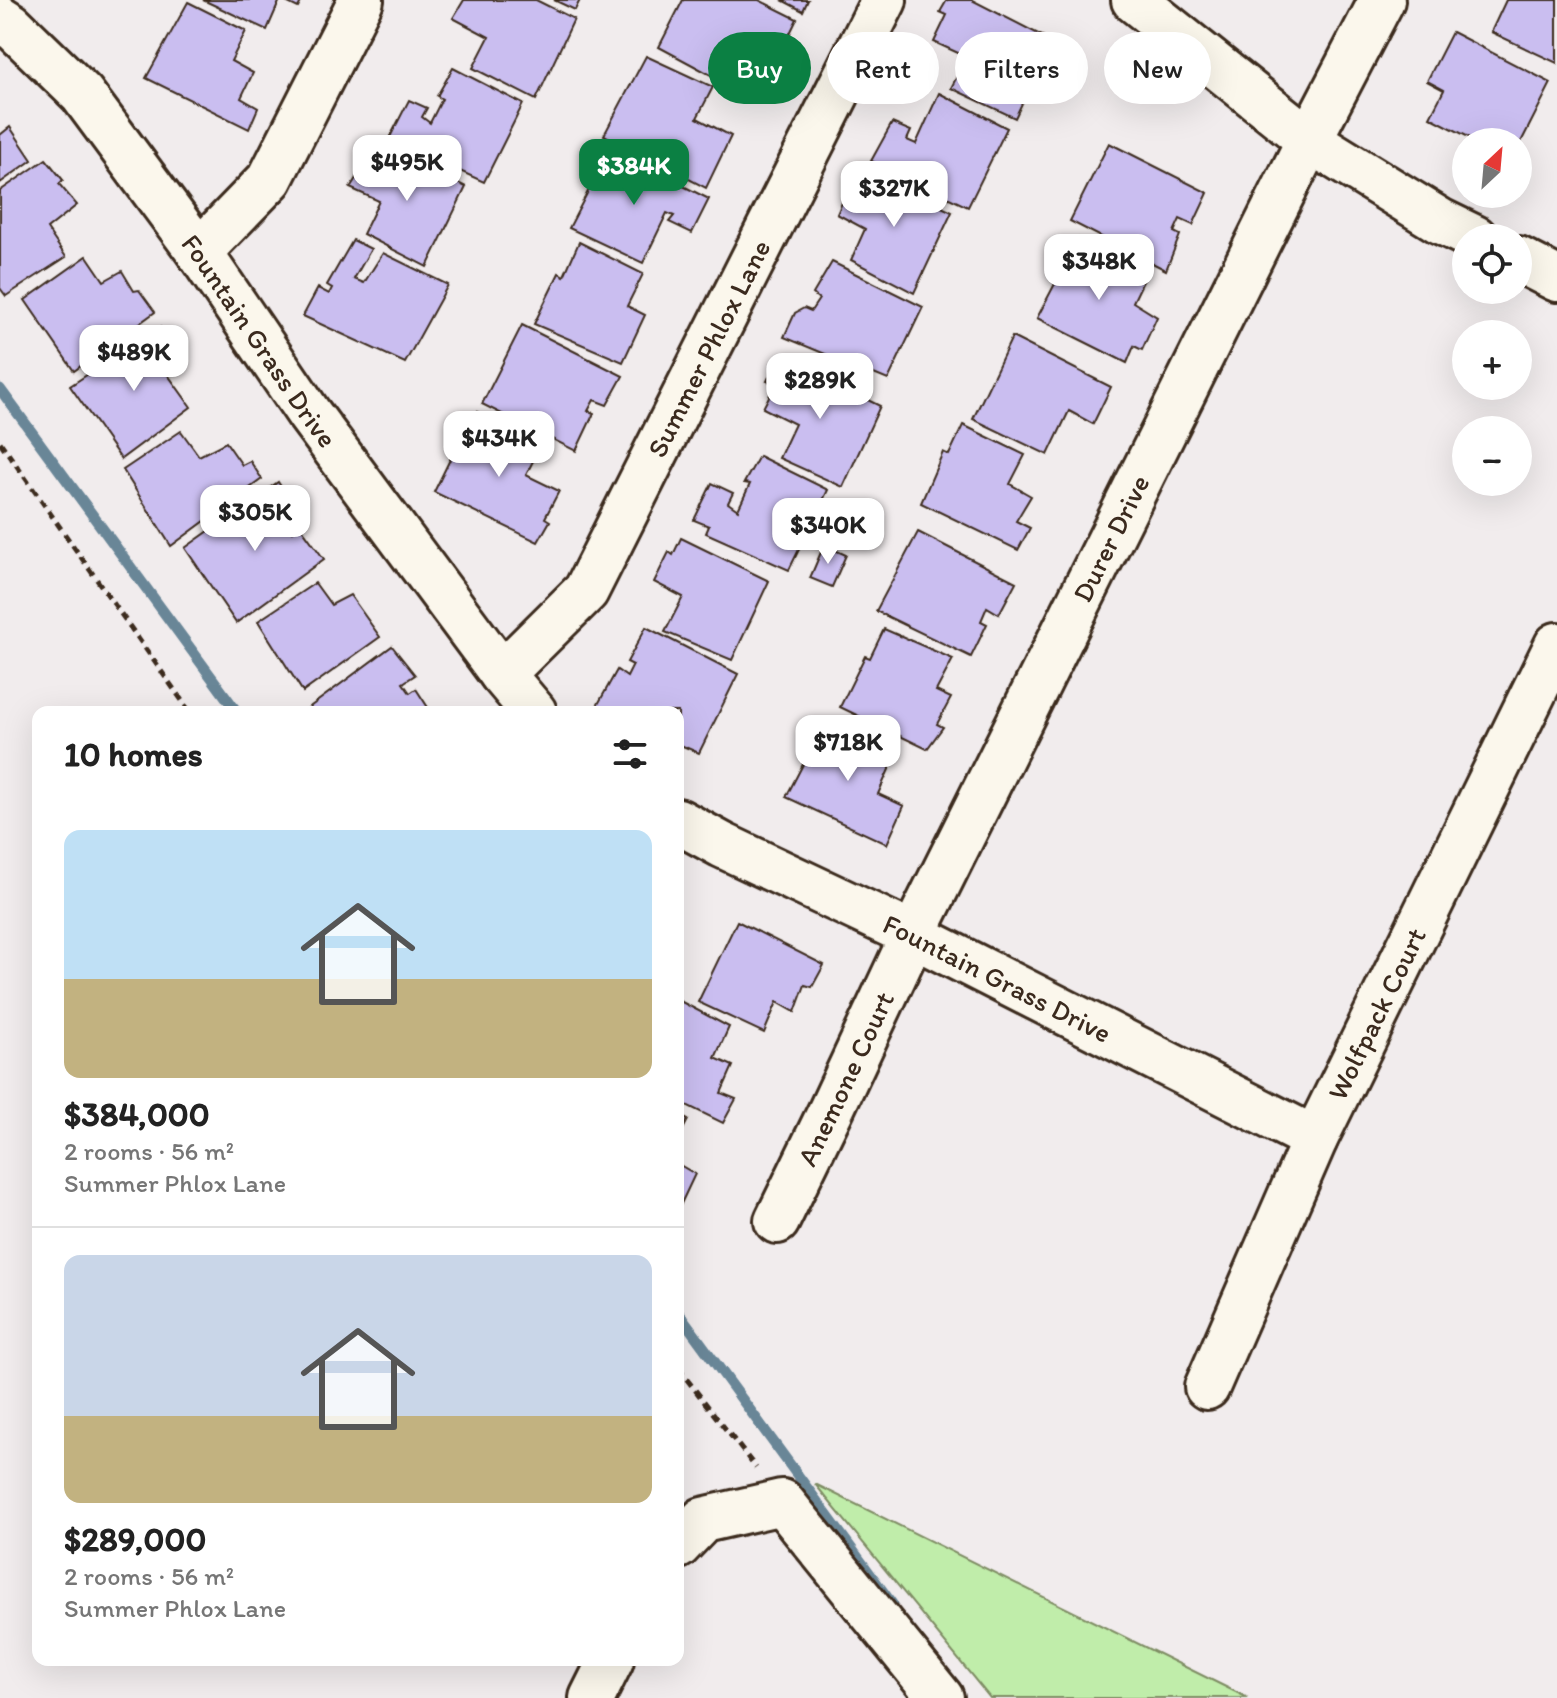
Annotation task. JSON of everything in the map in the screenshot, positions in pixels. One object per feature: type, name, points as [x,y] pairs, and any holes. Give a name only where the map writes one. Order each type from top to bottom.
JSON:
[{"type":"street","points":[[199,252],[270,179],[361,0]]},
{"type":"street","name":"Summer Phlox Lane","points":[[502,674],[586,591],[884,0]]},
{"type":"street","points":[[1134,0],[1309,140],[1452,227]]},
{"type":"street","name":"Durer Drive","points":[[913,935],[1309,140],[1382,0]]},
{"type":"street","name":"Fountain Grass Drive","points":[[0,18],[82,94],[199,252],[309,414],[529,706]]},
{"type":"street","points":[[1532,266],[1557,279]]},
{"type":"street","name":"Wolfpack Court","points":[[1207,1387],[1315,1139],[1557,645]]},
{"type":"street","name":"Fountain Grass Drive","points":[[684,824],[913,935],[1315,1139]]},
{"type":"street","name":"Anemone Court","points":[[777,1221],[913,935]]},
{"type":"street","points":[[684,1540],[703,1520],[782,1502],[941,1698]]},
{"type":"street","points":[[592,1698],[608,1666]]},
{"type":"path","points":[[0,442],[186,706]]},
{"type":"path","points":[[684,1376],[782,1502]]},
{"type":"green space","points":[[815,1484],[1248,1698],[990,1698]]},
{"type":"building","points":[[203,0],[280,0],[267,30]]},
{"type":"building","points":[[282,0],[302,0],[298,8]]},
{"type":"building","points":[[464,0],[536,0],[574,19],[536,100],[473,68],[489,37],[453,18]]},
{"type":"building","points":[[554,0],[580,0],[575,10]]},
{"type":"building","points":[[683,0],[759,0],[797,19],[791,32],[708,32],[708,73],[659,47]]},
{"type":"building","points":[[782,0],[808,0],[803,11]]},
{"type":"building","points":[[947,0],[972,0],[1034,32],[955,32],[955,52],[939,44],[939,32],[947,15],[940,12]]},
{"type":"building","points":[[1506,0],[1557,0],[1557,63],[1491,32]]},
{"type":"building","points":[[188,2],[246,31],[231,61],[253,73],[241,98],[258,108],[249,129],[146,78]]},
{"type":"building","points":[[1452,32],[1551,83],[1528,128],[1452,128],[1430,117],[1444,90],[1427,81]]},
{"type":"building","points":[[646,56],[708,85],[708,97],[697,118],[731,136],[706,188],[604,135]]},
{"type":"building","points":[[453,68],[523,104],[484,182],[389,139],[409,100],[427,108],[422,117],[430,123],[442,99],[437,96]]},
{"type":"building","points":[[939,93],[955,104],[1007,128],[968,207],[871,161],[892,123],[911,131],[907,140],[916,144],[934,104],[939,104]]},
{"type":"building","points":[[985,104],[1022,104],[1015,118]]},
{"type":"building","points":[[10,127],[32,160],[0,183],[0,135]]},
{"type":"building","points":[[377,143],[466,187],[427,267],[363,234],[379,201],[350,188]]},
{"type":"building","points":[[1109,143],[1208,193],[1193,225],[1180,219],[1174,232],[1180,235],[1166,270],[1070,221]]},
{"type":"building","points":[[610,149],[709,199],[692,233],[669,222],[674,216],[667,213],[643,263],[569,228]]},
{"type":"building","points":[[46,159],[63,180],[59,184],[77,205],[47,229],[66,257],[6,296],[0,288],[0,191]]},
{"type":"building","points":[[867,171],[952,212],[914,293],[851,260],[865,229],[837,214],[851,182],[857,185]]},
{"type":"building","points":[[1079,238],[1147,273],[1133,302],[1157,317],[1142,350],[1134,346],[1127,363],[1037,318]]},
{"type":"building","points":[[353,240],[371,249],[354,279],[364,283],[383,253],[448,285],[405,363],[303,316],[318,288],[329,294],[332,288],[327,285]]},
{"type":"building","points":[[579,242],[643,274],[627,306],[645,315],[623,362],[534,324],[559,273],[564,276]]},
{"type":"building","points":[[87,256],[104,281],[122,271],[134,291],[139,290],[155,312],[74,371],[25,300]]},
{"type":"building","points":[[832,262],[923,307],[888,380],[784,337],[795,313],[804,308],[811,311],[819,299],[813,294]]},
{"type":"building","points":[[522,325],[623,376],[607,405],[594,400],[588,411],[594,413],[576,451],[482,404]]},
{"type":"building","points":[[160,327],[182,356],[166,372],[191,407],[121,459],[70,386]]},
{"type":"building","points":[[1012,337],[1111,387],[1093,424],[1069,411],[1048,455],[973,419]]},
{"type":"building","points":[[779,356],[880,406],[843,487],[779,458],[795,424],[763,408],[776,383],[767,381]]},
{"type":"building","points":[[477,412],[541,445],[526,475],[559,491],[545,518],[550,521],[538,542],[434,492],[459,441],[465,447]]},
{"type":"building","points":[[963,425],[1025,455],[1010,484],[1031,496],[1016,521],[1030,528],[1018,550],[921,503],[943,452],[949,455]]},
{"type":"building","points":[[181,431],[199,456],[226,442],[242,465],[250,461],[262,479],[171,546],[123,470]]},
{"type":"building","points":[[759,456],[828,490],[789,570],[706,533],[709,526],[694,520],[712,483],[733,493],[728,503],[738,510],[750,484],[744,483]]},
{"type":"building","points":[[278,482],[298,513],[287,523],[293,531],[300,526],[324,559],[236,623],[185,548]]},
{"type":"building","points":[[918,532],[1016,582],[999,614],[987,607],[981,621],[987,624],[971,657],[876,611]]},
{"type":"building","points":[[681,538],[769,581],[732,660],[665,632],[683,597],[654,582],[669,552],[673,555]]},
{"type":"building","points":[[824,545],[846,555],[832,587],[810,578]]},
{"type":"building","points":[[315,583],[331,605],[350,595],[380,637],[303,692],[258,621]]},
{"type":"building","points":[[646,627],[738,674],[699,753],[684,747],[684,706],[597,706],[617,670],[627,677],[633,665],[627,662]]},
{"type":"building","points":[[884,629],[953,659],[936,691],[951,698],[937,724],[943,727],[927,749],[840,707],[865,656],[870,658]]},
{"type":"building","points":[[392,646],[415,675],[403,683],[410,693],[416,689],[427,706],[311,706]]},
{"type":"building","points":[[826,720],[895,756],[878,794],[904,806],[887,844],[786,797]]},
{"type":"building","points":[[737,921],[824,965],[812,987],[805,985],[795,1012],[777,1002],[764,1033],[698,1002]]},
{"type":"building","points":[[684,1003],[729,1027],[715,1058],[733,1066],[721,1093],[736,1099],[723,1123],[684,1104]]},
{"type":"building","points":[[684,1168],[695,1174],[684,1197]]},
{"type":"waterway","points":[[0,389],[233,706]]},
{"type":"waterway","points":[[684,1320],[892,1604]]}]
